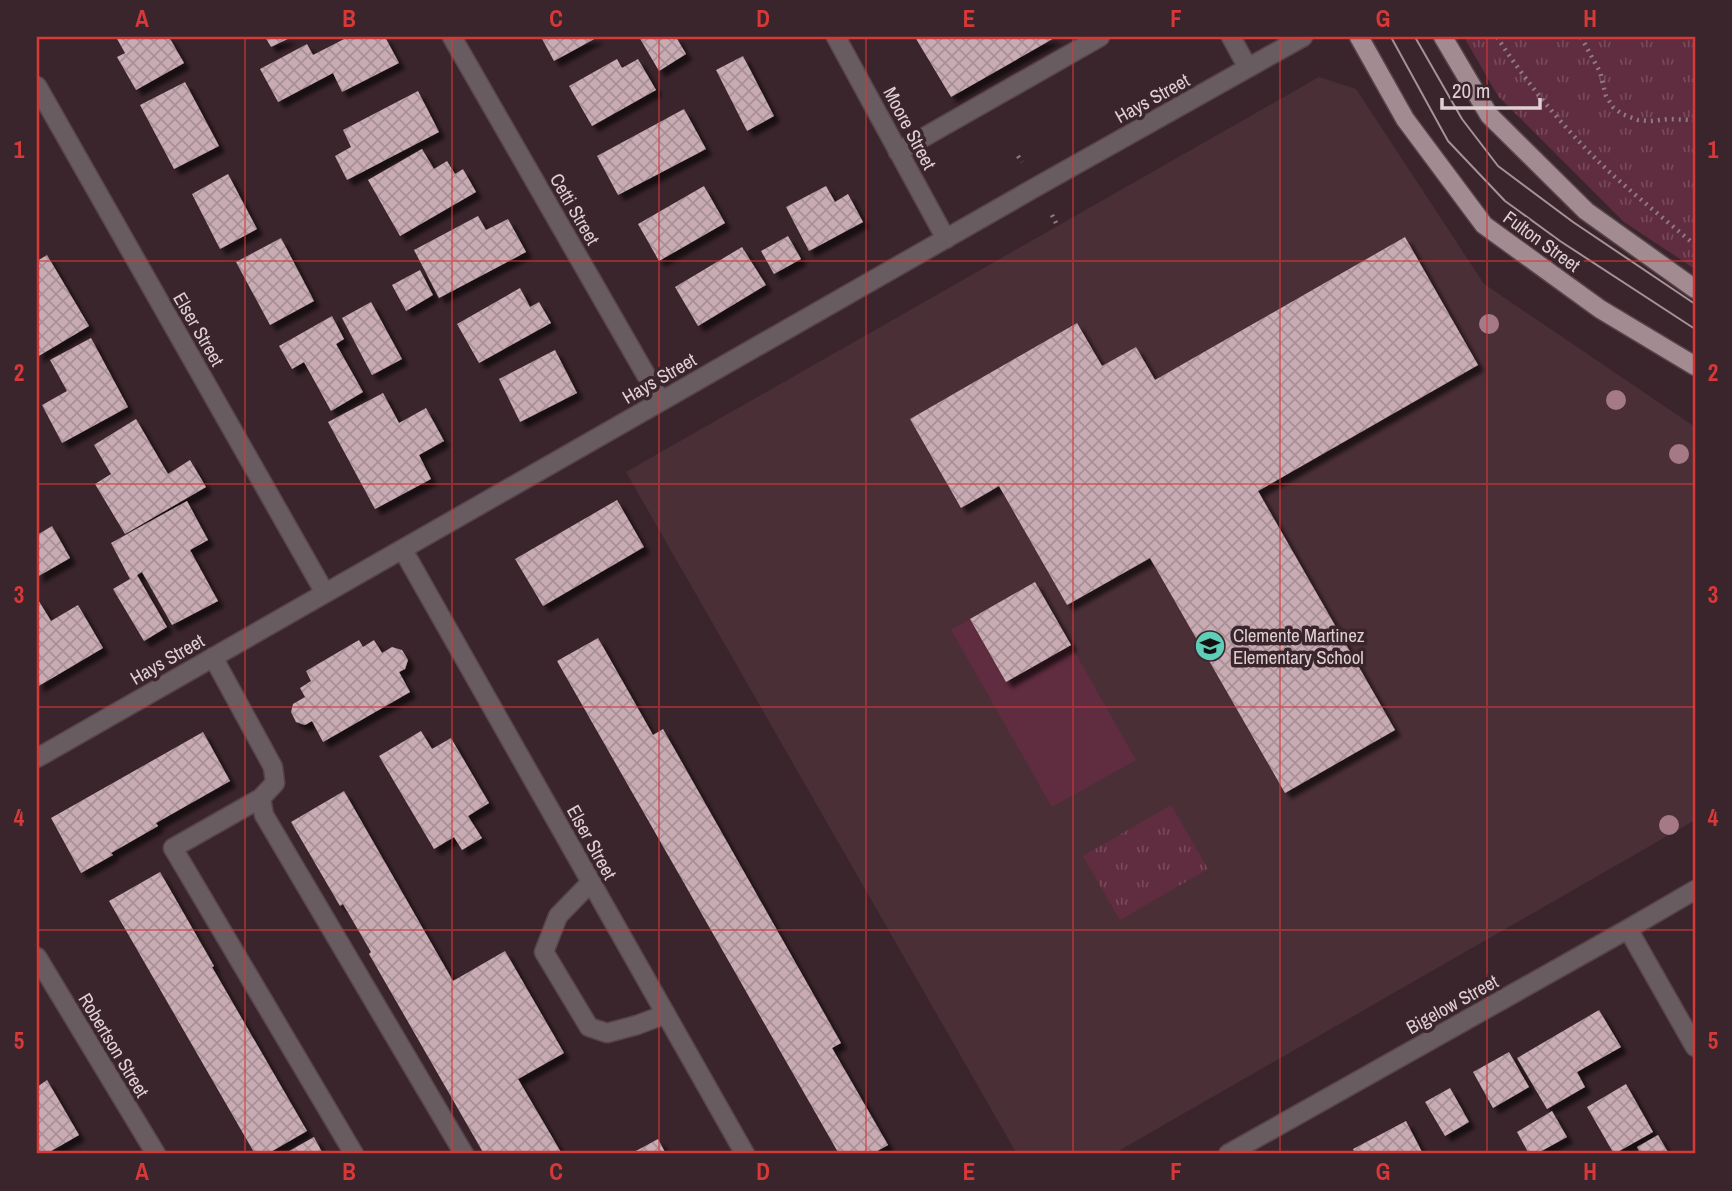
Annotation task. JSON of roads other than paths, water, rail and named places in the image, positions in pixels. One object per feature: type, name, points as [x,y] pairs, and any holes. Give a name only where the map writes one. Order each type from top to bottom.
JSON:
[{"type":"main road","name":"Fulton Street","points":[[1359,37],[1405,119],[1484,225],[1600,309],[1691,365]]},
{"type":"main road","points":[[1443,37],[1489,115],[1586,211],[1695,289]]},
{"type":"street","name":"Cetti Street","points":[[452,37],[661,401]]},
{"type":"street","name":"Moore Street","points":[[836,37],[946,239]]},
{"type":"street","points":[[898,152],[1100,37]]},
{"type":"street","points":[[1231,37],[1248,68]]},
{"type":"street","name":"Hays Street","points":[[37,758],[1303,37]]},
{"type":"street","name":"Elser Street","points":[[37,86],[325,593]]},
{"type":"street","name":"Elser Street","points":[[403,550],[745,1154]]},
{"type":"street","points":[[213,657],[272,767],[275,783],[261,798],[173,848],[354,1154]]},
{"type":"street","points":[[261,798],[264,816],[464,1154]]},
{"type":"street","points":[[591,882],[558,916],[544,953],[589,1027],[607,1032],[637,1026],[666,1014]]},
{"type":"street","name":"Bigelow Street","points":[[1228,1154],[1253,1148],[1695,890]]},
{"type":"street","points":[[1628,929],[1695,1047]]},
{"type":"street","name":"Robertson Street","points":[[37,957],[156,1154]]},
{"type":"tram line","points":[[1391,37],[1448,141],[1505,201],[1560,241],[1695,329]]},
{"type":"tram line","points":[[1415,37],[1462,119],[1498,166],[1573,222],[1695,304]]},
{"type":"place","name":"Clemente Martinez Elementary School","points":[[1210,646]]}]
